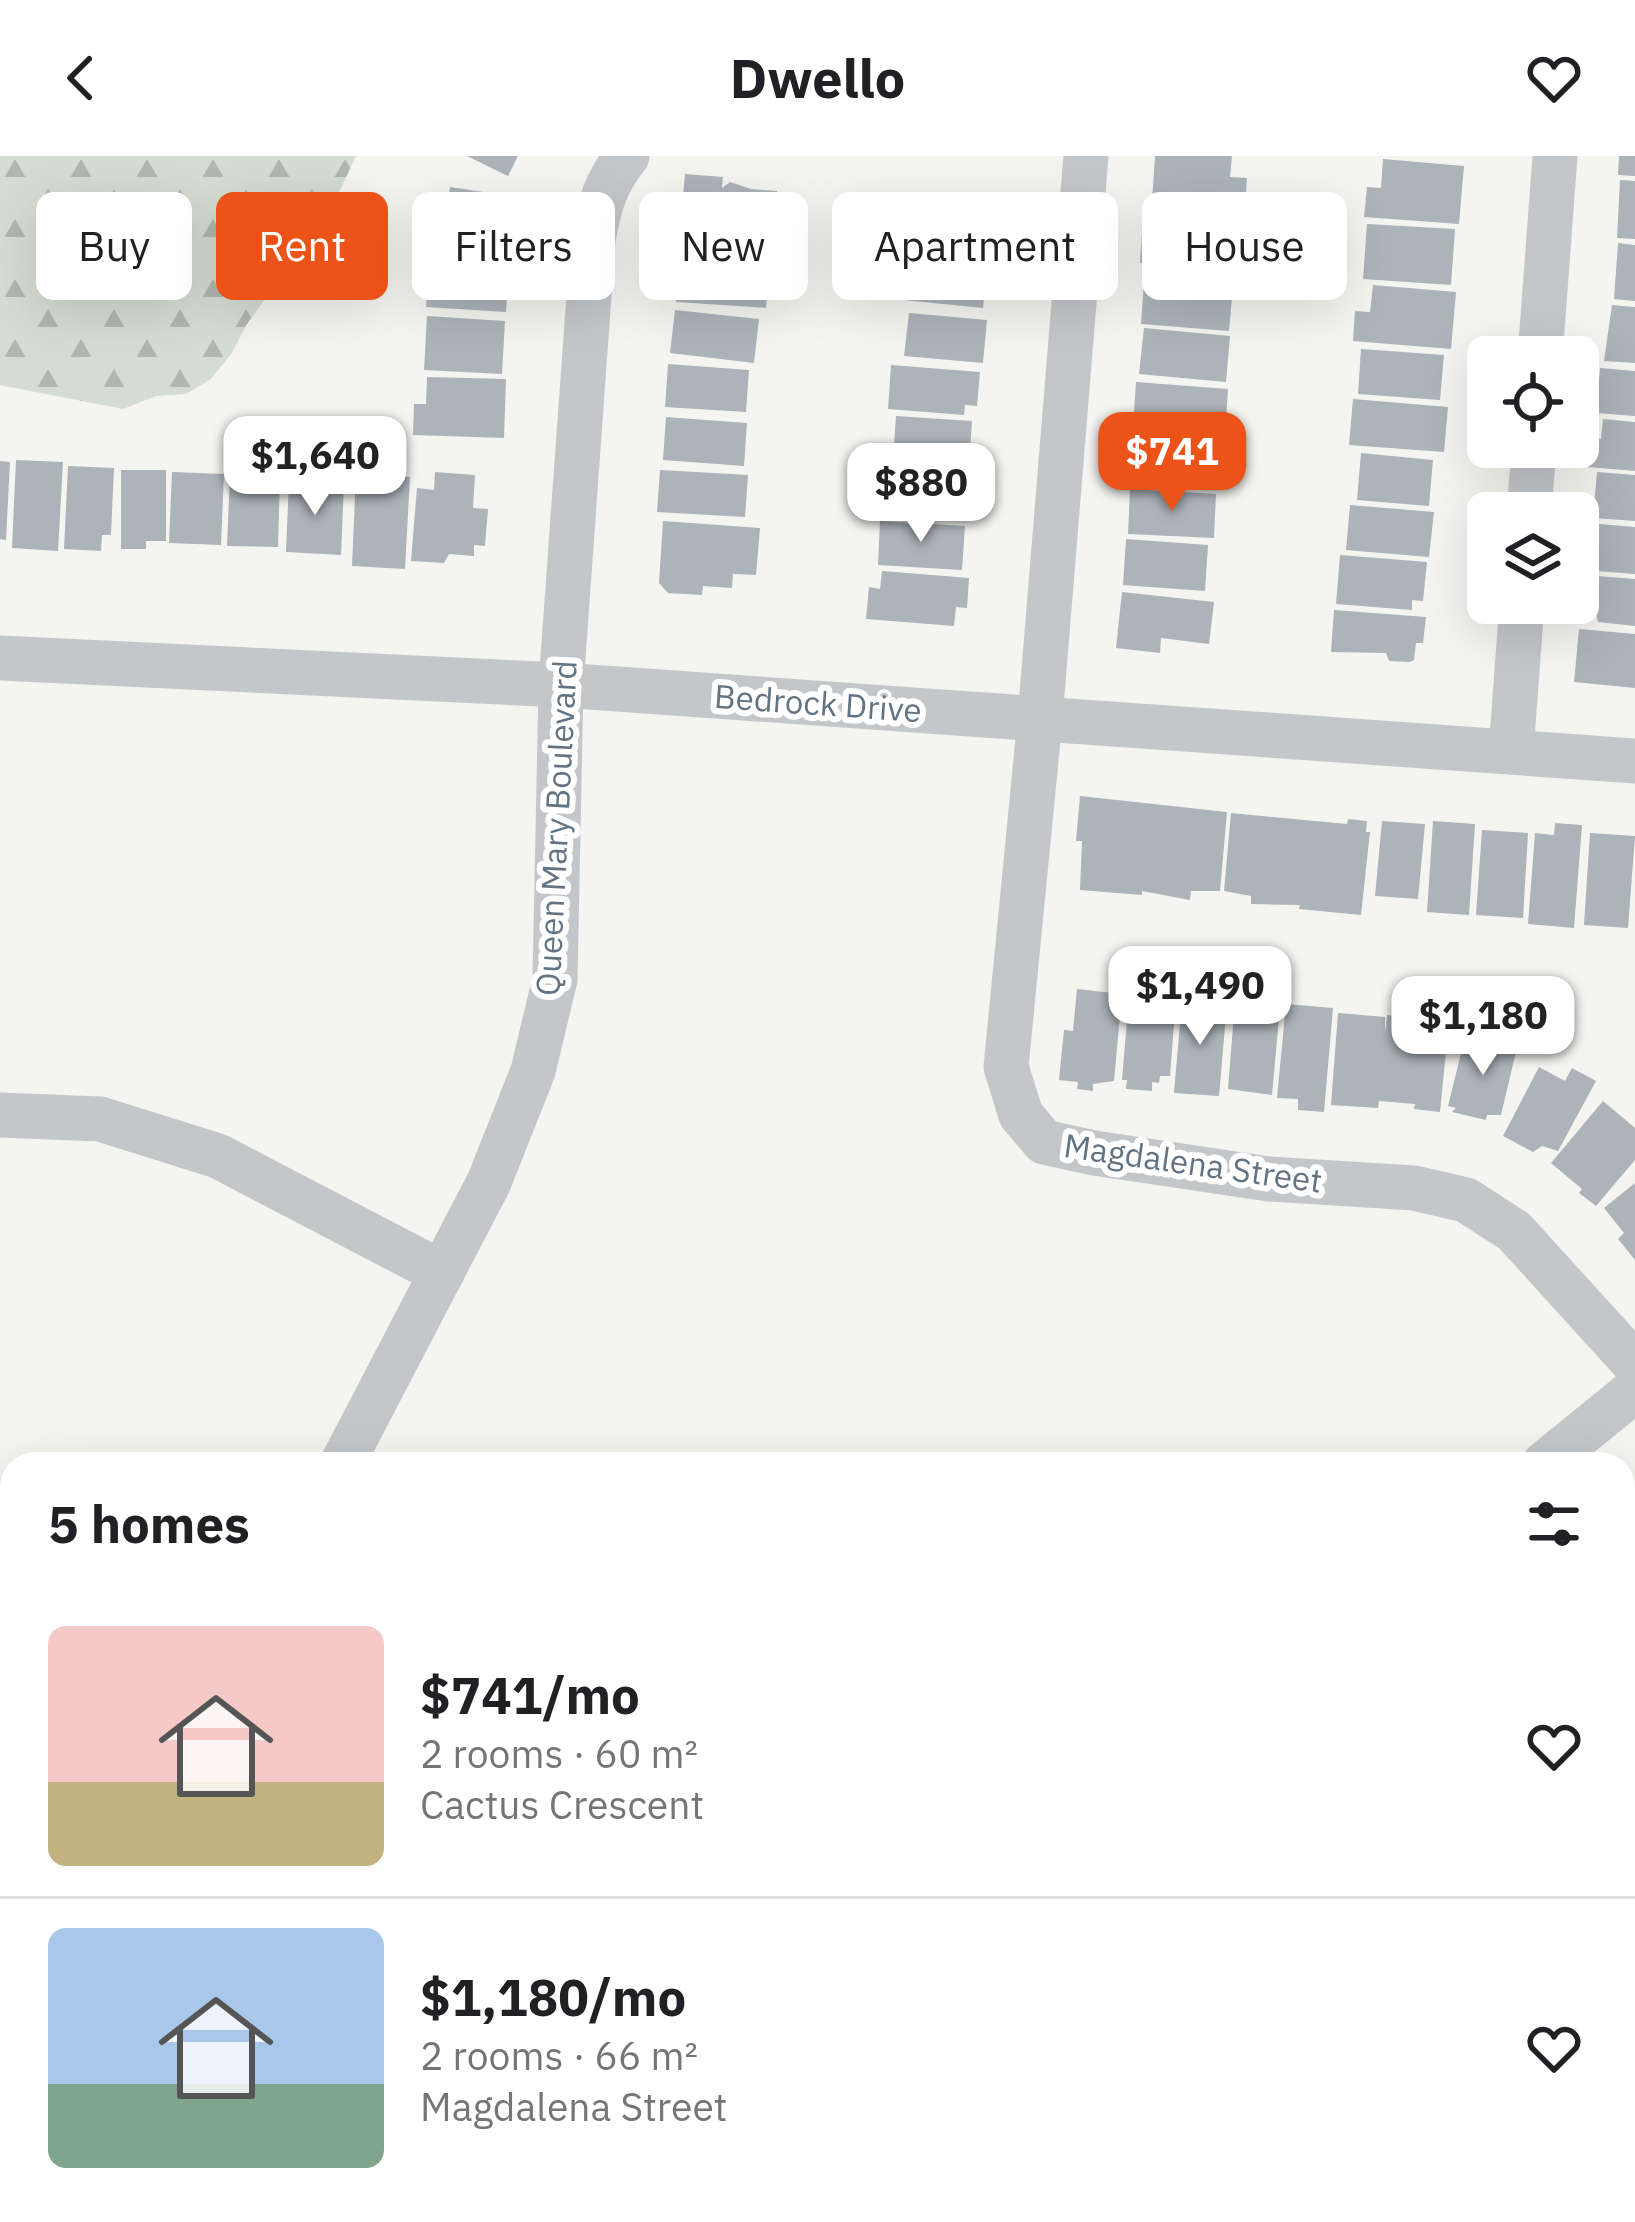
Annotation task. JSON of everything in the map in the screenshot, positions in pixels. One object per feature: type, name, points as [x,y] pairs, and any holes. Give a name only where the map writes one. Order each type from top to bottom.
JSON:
[{"type":"street","name":"Queen Mary Boulevard","points":[[348,1452],[489,1182],[533,1072],[555,979],[561,685],[593,240],[600,200],[609,178],[627,156]]},
{"type":"street","points":[[1040,719],[1087,156]]},
{"type":"street","points":[[1542,336],[1555,156]]},
{"type":"street","points":[[1511,752],[1520,624]]},
{"type":"street","name":"Bedrock Drive","points":[[0,658],[561,685],[1635,761]]},
{"type":"street","name":"Magdalena Street","points":[[1040,719],[1006,1067],[1021,1115],[1044,1142],[1247,1176],[1414,1188],[1466,1201],[1514,1231],[1635,1364]]},
{"type":"street","points":[[0,1115],[100,1119],[218,1156],[442,1273]]},
{"type":"street","points":[[1559,1452],[1635,1390]]},
{"type":"green space","points":[[0,156],[356,156],[339,192],[216,192],[216,300],[265,300],[211,379],[186,394],[156,396],[123,409],[0,385]]},
{"type":"building","points":[[467,156],[518,156],[508,176]]},
{"type":"building","points":[[1155,156],[1232,156],[1230,177],[1247,178],[1246,192],[1153,192]]},
{"type":"building","points":[[1619,156],[1635,156],[1635,176],[1618,175]]},
{"type":"building","points":[[1383,159],[1464,166],[1459,224],[1364,217],[1367,187],[1381,188]]},
{"type":"building","points":[[685,174],[723,177],[722,188],[730,182],[777,191],[777,192],[683,192]]},
{"type":"building","points":[[1620,180],[1635,181],[1635,239],[1617,238]]},
{"type":"building","points":[[1367,224],[1455,229],[1451,285],[1363,279]]},
{"type":"building","points":[[1618,243],[1635,245],[1635,301],[1614,299]]},
{"type":"building","points":[[1373,285],[1456,292],[1451,349],[1353,341],[1355,311],[1370,312]]},
{"type":"building","points":[[427,300],[507,300],[506,312],[426,307]]},
{"type":"building","points":[[676,300],[767,300],[766,308]]},
{"type":"building","points":[[903,300],[984,300],[983,308]]},
{"type":"building","points":[[1143,300],[1232,300],[1229,331],[1141,324]]},
{"type":"building","points":[[1612,305],[1635,307],[1635,363],[1604,361]]},
{"type":"building","points":[[675,310],[759,319],[754,363],[670,353]]},
{"type":"building","points":[[909,313],[987,320],[983,363],[904,356]]},
{"type":"building","points":[[427,316],[505,321],[502,374],[424,370]]},
{"type":"building","points":[[1144,328],[1230,336],[1226,382],[1139,374]]},
{"type":"building","points":[[1361,349],[1444,355],[1440,400],[1358,394]]},
{"type":"building","points":[[668,364],[749,370],[746,412],[665,407]]},
{"type":"building","points":[[891,365],[980,372],[977,406],[965,405],[964,415],[888,409]]},
{"type":"building","points":[[1600,368],[1635,371],[1635,416],[1599,413]]},
{"type":"building","points":[[427,377],[506,379],[504,438],[413,435],[414,404],[426,404]]},
{"type":"building","points":[[1136,382],[1228,389],[1225,435],[1133,428]]},
{"type":"building","points":[[1353,399],[1448,407],[1444,452],[1349,445]]},
{"type":"building","points":[[896,416],[972,421],[969,467],[893,461]]},
{"type":"building","points":[[666,417],[747,423],[744,466],[663,460]]},
{"type":"building","points":[[1603,419],[1635,422],[1635,471],[1599,468]]},
{"type":"building","points":[[1138,439],[1225,442],[1223,484],[1123,479],[1125,455],[1137,455]]},
{"type":"building","points":[[1361,453],[1433,460],[1429,506],[1357,500]]},
{"type":"building","points":[[16,460],[63,462],[58,551],[12,548]]},
{"type":"building","points":[[0,461],[10,462],[6,540],[0,539]]},
{"type":"building","points":[[68,466],[114,468],[111,535],[102,535],[101,551],[64,549]]},
{"type":"building","points":[[892,467],[970,473],[967,518],[888,512]]},
{"type":"building","points":[[121,470],[166,470],[166,541],[146,541],[146,549],[121,549]]},
{"type":"building","points":[[660,470],[748,475],[745,517],[657,512]]},
{"type":"building","points":[[172,472],[224,474],[221,545],[169,543]]},
{"type":"building","points":[[435,472],[475,475],[473,508],[488,509],[485,546],[474,545],[474,556],[449,554],[444,563],[411,561],[417,488],[434,490]]},
{"type":"building","points":[[1597,472],[1635,475],[1635,521],[1599,518],[1599,492],[1595,492]]},
{"type":"building","points":[[230,474],[280,476],[278,547],[227,546]]},
{"type":"building","points":[[356,474],[410,477],[405,569],[352,566]]},
{"type":"building","points":[[289,481],[344,483],[341,555],[286,552]]},
{"type":"building","points":[[1130,489],[1216,494],[1214,538],[1128,534]]},
{"type":"building","points":[[1350,505],[1434,512],[1429,557],[1346,550]]},
{"type":"building","points":[[663,521],[760,528],[756,575],[733,574],[732,588],[703,586],[702,595],[668,593],[659,583]]},
{"type":"building","points":[[880,521],[965,526],[962,570],[878,565]]},
{"type":"building","points":[[1599,524],[1635,527],[1635,574],[1599,571]]},
{"type":"building","points":[[1126,539],[1208,545],[1205,591],[1123,585]]},
{"type":"building","points":[[1340,555],[1427,562],[1423,601],[1412,600],[1412,610],[1336,604]]},
{"type":"building","points":[[882,571],[969,578],[967,608],[956,607],[954,626],[866,619],[869,587],[880,589]]},
{"type":"building","points":[[1599,576],[1635,579],[1635,626],[1599,622]]},
{"type":"building","points":[[1122,592],[1214,602],[1209,644],[1161,638],[1160,653],[1116,648]]},
{"type":"building","points":[[1334,610],[1426,617],[1423,643],[1416,643],[1410,662],[1389,661],[1386,653],[1331,652]]},
{"type":"building","points":[[1579,629],[1635,634],[1635,688],[1574,682]]},
{"type":"building","points":[[1080,796],[1227,812],[1220,891],[1191,891],[1190,900],[1142,891],[1142,895],[1080,890],[1082,841],[1076,841]]},
{"type":"building","points":[[1231,813],[1347,824],[1348,819],[1367,821],[1366,832],[1370,832],[1361,915],[1299,909],[1300,905],[1251,904],[1251,896],[1224,891]]},
{"type":"building","points":[[1382,821],[1425,824],[1418,899],[1375,896]]},
{"type":"building","points":[[1433,821],[1475,824],[1469,915],[1427,912]]},
{"type":"building","points":[[1555,823],[1582,825],[1574,928],[1528,924],[1535,833],[1554,835]]},
{"type":"building","points":[[1482,830],[1528,833],[1523,918],[1476,915]]},
{"type":"building","points":[[1590,833],[1635,836],[1628,928],[1584,925]]},
{"type":"building","points":[[1077,989],[1122,994],[1114,1081],[1093,1084],[1093,1091],[1077,1089],[1078,1082],[1059,1080],[1064,1030],[1073,1031]]},
{"type":"building","points":[[1129,996],[1176,999],[1170,1076],[1152,1082],[1152,1091],[1126,1089],[1127,1080],[1122,1080]]},
{"type":"building","points":[[1182,1000],[1227,1004],[1219,1096],[1174,1093]]},
{"type":"building","points":[[1286,1004],[1333,1008],[1324,1112],[1298,1110],[1298,1099],[1277,1098]]},
{"type":"building","points":[[1338,1013],[1385,1017],[1385,1033],[1387,1015],[1449,1021],[1440,1112],[1379,1101],[1378,1108],[1331,1105]]},
{"type":"building","points":[[1234,1014],[1279,1018],[1272,1095],[1228,1089]]},
{"type":"building","points":[[1498,1035],[1519,1039],[1501,1115],[1487,1115],[1486,1120],[1452,1112],[1456,1108],[1448,1106],[1464,1041],[1495,1048]]},
{"type":"building","points":[[1539,1067],[1565,1081],[1572,1068],[1596,1081],[1558,1151],[1542,1146],[1533,1152],[1503,1136]]},
{"type":"building","points":[[1603,1101],[1635,1128],[1635,1160],[1596,1206],[1551,1163]]},
{"type":"building","points":[[1635,1183],[1635,1260],[1618,1239],[1624,1233],[1604,1208]]}]
